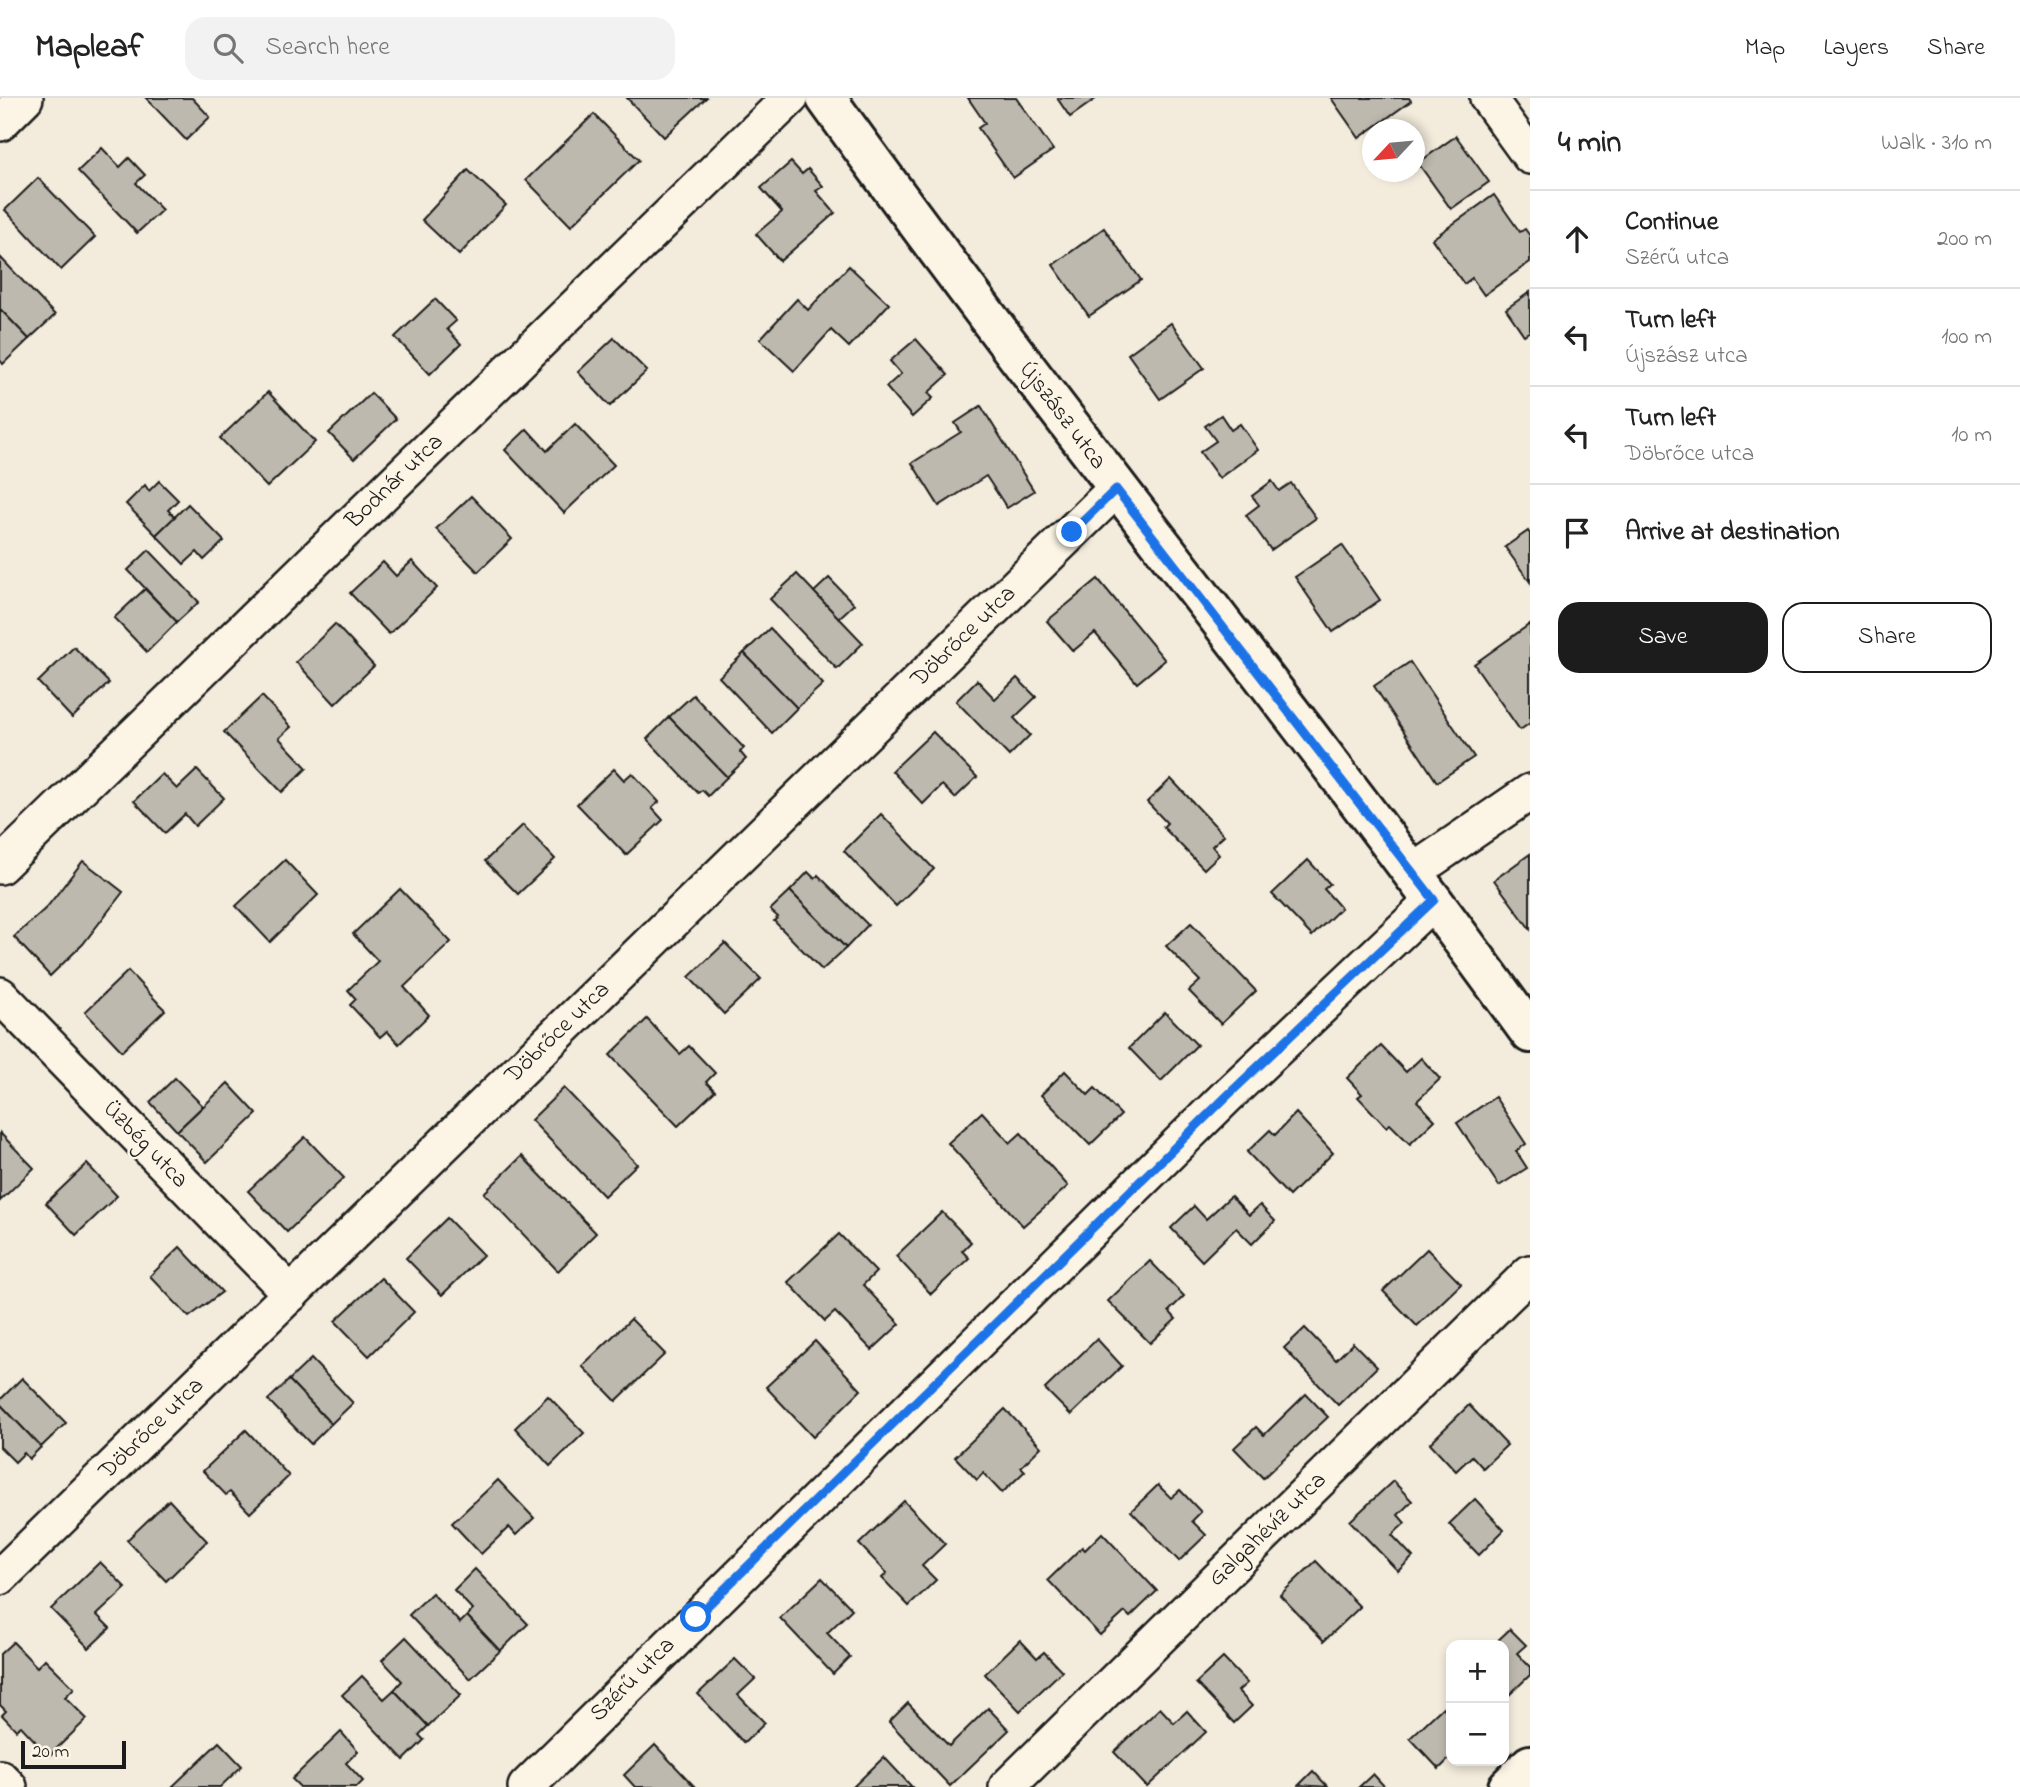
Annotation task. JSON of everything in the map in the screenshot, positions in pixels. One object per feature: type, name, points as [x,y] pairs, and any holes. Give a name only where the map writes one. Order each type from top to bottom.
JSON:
[{"type":"street","points":[[0,123],[25,98]]},
{"type":"street","name":"Bodnár utca","points":[[0,866],[790,98]]},
{"type":"street","points":[[1488,98],[1530,156]]},
{"type":"street","name":"Újszász utca","points":[[836,101],[1116,489],[1423,886],[1530,1034]]},
{"type":"street","name":"Döbrőce utca","points":[[0,1577],[1116,489]]},
{"type":"street","name":"Szérű utca","points":[[526,1787],[1227,1096],[1423,886],[1530,792]]},
{"type":"street","name":"Üzbég utca","points":[[0,995],[290,1294]]},
{"type":"street","name":"Galgahévíz utca","points":[[1007,1787],[1530,1273]]},
{"type":"street","points":[[1508,1787],[1530,1765]]},
{"type":"street","points":[[0,1777],[9,1787]]},
{"type":"building","points":[[146,98],[192,98],[210,117],[186,140]]},
{"type":"building","points":[[627,98],[706,98],[664,137]]},
{"type":"building","points":[[968,98],[1016,98],[1053,150],[1013,178],[978,128],[985,123]]},
{"type":"building","points":[[1057,98],[1097,98],[1070,117]]},
{"type":"building","points":[[1331,98],[1409,98],[1411,101],[1386,119],[1362,119],[1362,136],[1359,138]]},
{"type":"building","points":[[594,114],[639,160],[571,226],[526,180]]},
{"type":"building","points":[[1456,136],[1489,182],[1451,209],[1425,173],[1425,158]]},
{"type":"building","points":[[102,148],[120,167],[129,158],[145,175],[136,183],[162,210],[137,233],[78,171]]},
{"type":"building","points":[[791,162],[802,174],[808,169],[823,186],[816,191],[835,213],[780,261],[756,234],[782,212],[761,188]]},
{"type":"building","points":[[468,170],[506,205],[459,255],[422,220]]},
{"type":"building","points":[[38,178],[95,237],[61,270],[5,210]]},
{"type":"building","points":[[1494,195],[1520,232],[1525,229],[1530,236],[1530,262],[1484,295],[1472,278],[1464,284],[1432,239]]},
{"type":"building","points":[[1104,228],[1141,280],[1089,316],[1053,265]]},
{"type":"building","points":[[0,257],[55,315],[29,339],[0,309]]},
{"type":"building","points":[[849,266],[889,304],[849,347],[831,330],[794,371],[760,339],[797,299],[808,310]]},
{"type":"building","points":[[1530,292],[1530,331],[1524,335],[1506,309]]},
{"type":"building","points":[[435,299],[456,321],[447,329],[461,344],[430,374],[395,337]]},
{"type":"building","points":[[0,309],[29,339],[3,364],[0,360]]},
{"type":"building","points":[[1171,323],[1204,368],[1160,399],[1128,354]]},
{"type":"building","points":[[614,338],[647,371],[610,406],[578,372]]},
{"type":"building","points":[[916,339],[948,375],[928,393],[933,398],[912,417],[886,387],[901,374],[890,361]]},
{"type":"building","points":[[268,392],[315,442],[267,487],[220,438]]},
{"type":"building","points":[[371,393],[396,419],[354,459],[329,433]]},
{"type":"building","points":[[981,406],[1034,491],[1007,508],[986,476],[939,506],[912,463],[961,432],[955,423]]},
{"type":"building","points":[[1221,415],[1231,430],[1240,424],[1258,450],[1219,478],[1200,452],[1216,441],[1205,426]]},
{"type":"building","points":[[575,424],[614,465],[564,513],[505,450],[527,429],[547,451]]},
{"type":"building","points":[[159,481],[178,500],[168,510],[175,517],[156,535],[126,504],[145,485],[149,491]]},
{"type":"building","points":[[1272,481],[1279,491],[1291,483],[1316,518],[1271,550],[1246,515],[1259,505],[1252,496]]},
{"type":"building","points":[[471,496],[512,539],[478,572],[436,529]]},
{"type":"building","points":[[188,504],[224,541],[204,560],[197,552],[184,564],[156,535]]},
{"type":"building","points":[[1528,531],[1530,534],[1530,582],[1505,547]]},
{"type":"building","points":[[1342,545],[1380,600],[1333,632],[1295,577]]},
{"type":"building","points":[[149,550],[199,602],[177,622],[128,570]]},
{"type":"building","points":[[412,561],[437,588],[389,634],[350,593],[383,562],[396,576]]},
{"type":"building","points":[[797,574],[863,643],[837,669],[770,599]]},
{"type":"building","points":[[829,578],[854,604],[839,618],[814,592]]},
{"type":"building","points":[[1098,579],[1165,660],[1137,683],[1095,633],[1073,651],[1047,621]]},
{"type":"building","points":[[145,589],[177,622],[147,652],[114,618]]},
{"type":"building","points":[[335,624],[374,666],[335,704],[296,662]]},
{"type":"building","points":[[1530,624],[1530,723],[1520,730],[1474,664]]},
{"type":"building","points":[[770,628],[823,684],[797,708],[744,653]]},
{"type":"building","points":[[74,647],[109,683],[72,718],[38,682]]},
{"type":"building","points":[[744,653],[797,708],[772,733],[719,677]]},
{"type":"building","points":[[1410,662],[1474,757],[1437,782],[1374,686]]},
{"type":"building","points":[[1017,678],[1036,697],[1014,718],[1030,735],[1009,756],[956,701],[977,680],[995,699]]},
{"type":"building","points":[[693,695],[744,748],[740,752],[746,759],[727,777],[669,717]]},
{"type":"building","points":[[262,696],[291,727],[279,738],[307,768],[282,792],[224,732]]},
{"type":"building","points":[[669,717],[727,777],[708,796],[702,790],[698,793],[647,739]]},
{"type":"building","points":[[933,732],[977,777],[955,798],[942,785],[923,804],[892,771]]},
{"type":"building","points":[[614,769],[624,780],[632,773],[659,802],[652,808],[663,820],[626,855],[577,804]]},
{"type":"building","points":[[197,770],[224,798],[195,826],[185,814],[165,833],[134,801],[162,774],[177,789]]},
{"type":"building","points":[[1171,779],[1224,835],[1212,846],[1219,855],[1204,869],[1163,827],[1167,823],[1147,802]]},
{"type":"building","points":[[881,814],[934,869],[896,906],[844,851]]},
{"type":"building","points":[[523,825],[555,859],[518,894],[485,861]]},
{"type":"building","points":[[1530,854],[1530,929],[1494,880]]},
{"type":"building","points":[[285,860],[318,895],[270,942],[236,906]]},
{"type":"building","points":[[1308,860],[1330,884],[1324,889],[1341,908],[1312,936],[1272,894]]},
{"type":"building","points":[[83,861],[123,892],[83,944],[50,976],[14,937],[47,907]]},
{"type":"building","points":[[808,872],[815,879],[818,875],[868,925],[846,948],[790,891]]},
{"type":"building","points":[[400,889],[451,942],[404,987],[429,1015],[399,1044],[387,1031],[380,1037],[350,1005],[356,999],[348,990],[378,961],[353,934]]},
{"type":"building","points":[[790,891],[846,948],[822,970],[774,921],[778,917],[770,910]]},
{"type":"building","points":[[1191,923],[1256,991],[1221,1024],[1189,991],[1200,981],[1166,946]]},
{"type":"building","points":[[725,943],[761,979],[724,1014],[689,977]]},
{"type":"building","points":[[128,971],[165,1010],[122,1051],[85,1012]]},
{"type":"building","points":[[1165,1012],[1197,1045],[1161,1081],[1129,1048]]},
{"type":"building","points":[[647,1019],[680,1054],[689,1046],[715,1073],[706,1082],[715,1091],[678,1126],[610,1055]]},
{"type":"building","points":[[1381,1046],[1406,1072],[1421,1058],[1440,1079],[1417,1101],[1435,1120],[1410,1144],[1390,1124],[1386,1127],[1358,1097],[1362,1094],[1347,1078]]},
{"type":"building","points":[[1065,1071],[1088,1095],[1095,1088],[1121,1115],[1090,1145],[1041,1095]]},
{"type":"building","points":[[175,1078],[203,1106],[177,1131],[150,1102]]},
{"type":"building","points":[[228,1083],[257,1114],[207,1162],[177,1131]]},
{"type":"building","points":[[564,1088],[637,1164],[604,1196],[531,1120]]},
{"type":"building","points":[[1495,1097],[1526,1144],[1516,1151],[1527,1168],[1499,1186],[1457,1123]]},
{"type":"building","points":[[982,1112],[1010,1143],[1021,1133],[1068,1186],[1023,1226],[948,1143]]},
{"type":"building","points":[[1296,1113],[1333,1153],[1289,1196],[1247,1152],[1270,1130],[1275,1135]]},
{"type":"building","points":[[0,1133],[34,1168],[0,1201]]},
{"type":"building","points":[[305,1137],[344,1178],[287,1232],[248,1191]]},
{"type":"building","points":[[522,1156],[596,1233],[558,1271],[484,1193]]},
{"type":"building","points":[[87,1164],[117,1196],[76,1235],[46,1203]]},
{"type":"building","points":[[1231,1196],[1249,1215],[1260,1205],[1275,1221],[1252,1244],[1236,1228],[1202,1261],[1171,1228],[1194,1206],[1206,1219]]},
{"type":"building","points":[[942,1212],[971,1242],[962,1251],[969,1258],[931,1294],[896,1256]]},
{"type":"building","points":[[447,1218],[483,1255],[442,1295],[406,1258]]},
{"type":"building","points":[[839,1234],[876,1272],[863,1285],[900,1324],[872,1350],[835,1312],[825,1321],[788,1282]]},
{"type":"building","points":[[180,1247],[222,1292],[189,1317],[150,1276]]},
{"type":"building","points":[[1427,1249],[1461,1284],[1417,1326],[1383,1291]]},
{"type":"building","points":[[1150,1261],[1184,1296],[1169,1311],[1176,1319],[1150,1343],[1108,1301]]},
{"type":"building","points":[[381,1278],[414,1312],[369,1356],[335,1321]]},
{"type":"building","points":[[631,1319],[665,1354],[616,1401],[582,1366]]},
{"type":"building","points":[[1305,1328],[1336,1360],[1353,1343],[1377,1367],[1338,1405],[1284,1348]]},
{"type":"building","points":[[1097,1339],[1122,1366],[1071,1415],[1045,1389]]},
{"type":"building","points":[[815,1341],[861,1390],[813,1437],[766,1387]]},
{"type":"building","points":[[311,1359],[353,1403],[331,1424],[289,1380]]},
{"type":"building","points":[[22,1378],[66,1423],[41,1447],[0,1404],[0,1400]]},
{"type":"building","points":[[289,1380],[331,1424],[311,1444],[268,1400]]},
{"type":"building","points":[[1306,1394],[1328,1417],[1263,1478],[1234,1448],[1256,1427],[1264,1435]]},
{"type":"building","points":[[548,1396],[584,1433],[550,1466],[515,1428]]},
{"type":"building","points":[[0,1404],[41,1447],[29,1459],[24,1453],[15,1462],[0,1447]]},
{"type":"building","points":[[1469,1405],[1507,1445],[1483,1468],[1472,1456],[1456,1471],[1430,1443]]},
{"type":"building","points":[[1005,1409],[1041,1447],[1021,1467],[1025,1471],[1002,1493],[983,1473],[977,1480],[955,1457]]},
{"type":"building","points":[[246,1430],[289,1476],[250,1513],[230,1492],[226,1495],[203,1471]]},
{"type":"building","points":[[498,1480],[534,1518],[516,1535],[509,1527],[481,1554],[452,1523]]},
{"type":"building","points":[[1393,1481],[1412,1501],[1398,1515],[1405,1523],[1392,1535],[1413,1557],[1398,1571],[1350,1521]]},
{"type":"building","points":[[1158,1485],[1171,1498],[1180,1490],[1201,1512],[1192,1521],[1206,1535],[1179,1561],[1131,1511]]},
{"type":"building","points":[[1475,1499],[1504,1530],[1479,1555],[1449,1524]]},
{"type":"building","points":[[169,1500],[207,1541],[166,1581],[127,1540]]},
{"type":"building","points":[[904,1501],[945,1544],[922,1566],[936,1580],[909,1606],[882,1578],[887,1573],[859,1544]]},
{"type":"building","points":[[1102,1533],[1157,1591],[1130,1617],[1125,1612],[1100,1635],[1048,1580],[1082,1547],[1085,1550]]},
{"type":"building","points":[[1316,1561],[1360,1607],[1324,1641],[1280,1595]]},
{"type":"building","points":[[100,1562],[126,1588],[97,1615],[110,1628],[89,1648],[51,1609]]},
{"type":"building","points":[[475,1569],[528,1624],[500,1651],[467,1616],[473,1610],[454,1590]]},
{"type":"building","points":[[822,1578],[852,1609],[827,1633],[850,1657],[833,1674],[780,1618]]},
{"type":"building","points":[[432,1593],[460,1623],[467,1616],[500,1651],[470,1679],[409,1615]]},
{"type":"building","points":[[1510,1629],[1526,1645],[1517,1653],[1530,1667],[1530,1675],[1509,1695],[1509,1640],[1498,1640]]},
{"type":"building","points":[[406,1637],[461,1695],[428,1726],[394,1690],[402,1681],[382,1660]]},
{"type":"building","points":[[1020,1640],[1037,1658],[1044,1652],[1062,1671],[1020,1711],[985,1674]]},
{"type":"building","points":[[13,1642],[37,1667],[45,1659],[74,1688],[65,1697],[87,1719],[49,1756],[21,1726],[16,1730],[2,1715],[6,1711],[0,1705],[0,1654]]},
{"type":"building","points":[[1223,1658],[1247,1683],[1238,1691],[1252,1706],[1234,1723],[1196,1683]]},
{"type":"building","points":[[735,1659],[755,1679],[738,1695],[765,1723],[744,1743],[698,1694]]},
{"type":"building","points":[[362,1676],[384,1699],[394,1690],[428,1726],[419,1735],[424,1740],[404,1760],[342,1695]]},
{"type":"building","points":[[908,1703],[949,1746],[988,1708],[1009,1730],[950,1786],[889,1722]]},
{"type":"building","points":[[1443,1707],[1446,1710],[1446,1762],[1439,1769],[1410,1738]]},
{"type":"building","points":[[1160,1708],[1174,1723],[1187,1711],[1206,1732],[1147,1787],[1114,1752]]},
{"type":"building","points":[[341,1732],[358,1751],[346,1763],[363,1781],[357,1787],[300,1787],[292,1779]]},
{"type":"building","points":[[219,1742],[242,1766],[220,1787],[172,1787]]},
{"type":"building","points":[[655,1745],[695,1787],[635,1787],[624,1775]]},
{"type":"building","points":[[884,1757],[912,1787],[853,1787]]},
{"type":"building","points":[[1313,1771],[1328,1787],[1299,1785]]},
{"type":"building","points":[[1373,1774],[1385,1787],[1359,1787]]},
{"type":"route","points":[[696,1617],[1227,1096],[1434,900],[1116,489],[1072,532]]}]
